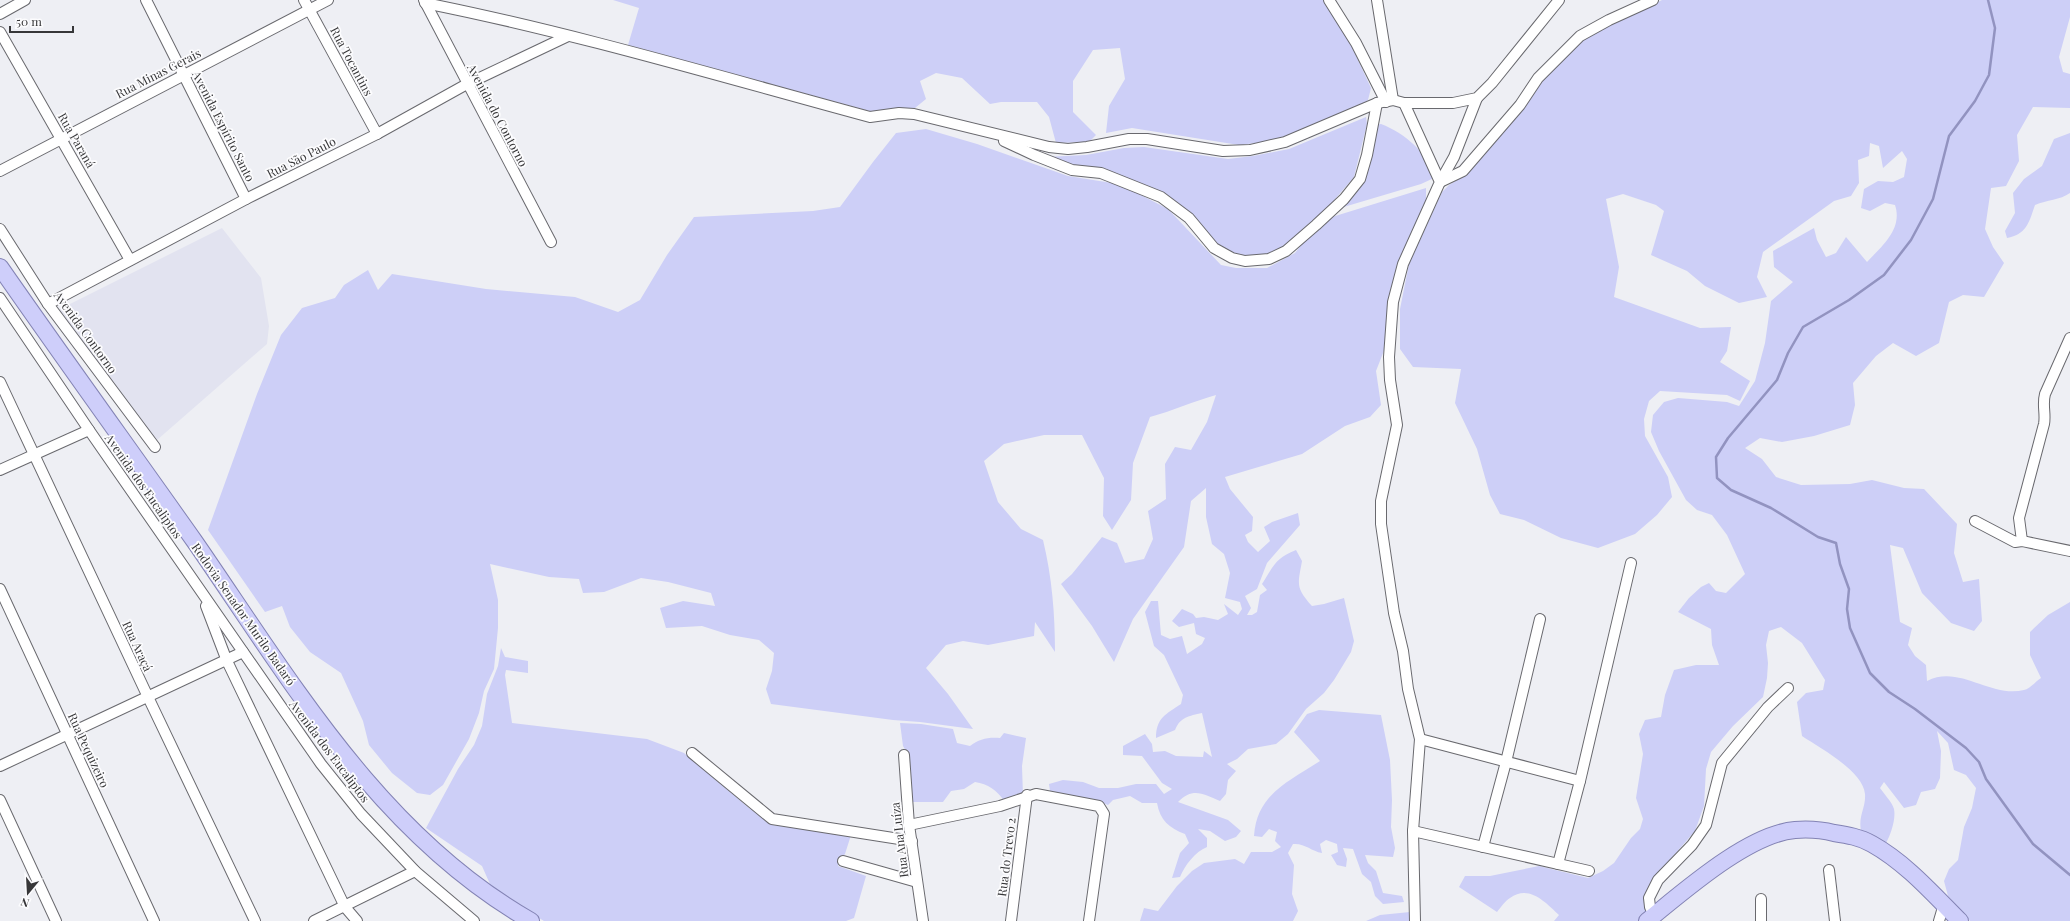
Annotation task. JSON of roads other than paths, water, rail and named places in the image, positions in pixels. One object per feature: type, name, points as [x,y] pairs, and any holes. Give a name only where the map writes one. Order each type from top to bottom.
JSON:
[{"type":"main road","name":"Rodovia Senador Murilo Badaró","points":[[0,266],[193,540],[318,721],[378,796],[412,831],[459,871],[515,912],[531,921]]},
{"type":"main road","points":[[1651,918],[1722,863],[1764,839],[1794,830],[1824,831],[1850,835],[1870,843],[1885,852],[1918,879],[1960,921]]},
{"type":"street","points":[[0,14],[25,0]]},
{"type":"street","name":"Avenida Espírito Santo","points":[[146,0],[246,199]]},
{"type":"street","name":"Rua Tocantins","points":[[304,0],[377,134]]},
{"type":"street","name":"Rua Minas Gerais","points":[[0,171],[183,74],[328,0]]},
{"type":"street","points":[[1329,0],[1356,43],[1385,102]]},
{"type":"street","points":[[986,133],[1034,156],[1072,170],[1101,173],[1161,196],[1189,218],[1214,248],[1232,258],[1246,261],[1269,259],[1286,251],[1344,199],[1360,179],[1385,102],[1377,0]]},
{"type":"street","points":[[1415,921],[1413,831],[1420,740],[1408,690],[1403,651],[1389,584],[1381,524],[1382,501],[1397,425],[1390,380],[1393,302],[1403,264],[1440,182],[1454,156],[1477,98],[1496,78],[1559,0]]},
{"type":"street","points":[[1440,182],[1463,171],[1520,105],[1538,78],[1580,36],[1609,20],[1653,0]]},
{"type":"street","points":[[424,1],[568,36],[870,117],[907,113],[986,133],[1049,147],[1068,149],[1129,139],[1141,139],[1223,151],[1250,150],[1285,142],[1385,102],[1453,103],[1477,98]]},
{"type":"street","name":"Avenida do Contorno","points":[[424,1],[551,242]]},
{"type":"street","name":"Rua Paraná","points":[[0,32],[62,138],[130,260]]},
{"type":"street","name":"Rua São Paulo","points":[[48,304],[246,199],[377,134],[467,84],[568,36]]},
{"type":"street","points":[[1404,103],[1440,182]]},
{"type":"street","name":"Avenida Contorno","points":[[0,229],[48,304],[155,447]]},
{"type":"street","name":"Avenida dos Eucaliptos","points":[[0,298],[89,430],[321,764],[361,814],[415,871],[474,921]]},
{"type":"street","points":[[2022,541],[2019,518],[2044,424],[2043,400],[2050,380],[2070,338]]},
{"type":"street","name":"Rua Araçá","points":[[0,382],[255,921]]},
{"type":"street","points":[[0,470],[33,453],[89,430]]},
{"type":"street","points":[[1975,521],[2015,542],[2022,541],[2070,551]]},
{"type":"street","points":[[1558,864],[1580,780],[1631,563]]},
{"type":"street","name":"Rua Pequizeiro","points":[[0,589],[154,921]]},
{"type":"street","points":[[200,591],[227,661],[346,907],[357,921]]},
{"type":"street","points":[[1483,847],[1506,762],[1540,619]]},
{"type":"street","points":[[0,766],[227,661],[243,652]]},
{"type":"street","points":[[1651,918],[1649,898],[1658,880],[1692,844],[1706,825],[1722,763],[1768,707],[1788,688]]},
{"type":"street","points":[[1420,740],[1580,780]]},
{"type":"street","points":[[692,753],[767,816],[777,820],[912,841]]},
{"type":"street","name":"Rua Ana Luíza","points":[[904,755],[909,825],[923,921]]},
{"type":"street","points":[[909,825],[1000,806],[1019,800],[1027,795],[1044,794],[1099,806],[1104,811],[1089,921]]},
{"type":"street","name":"Rua do Trevo 2","points":[[1011,921],[1027,795]]},
{"type":"street","points":[[0,800],[56,921]]},
{"type":"street","points":[[1413,831],[1589,872]]},
{"type":"street","points":[[843,861],[917,882]]},
{"type":"street","points":[[1829,870],[1836,921]]},
{"type":"street","points":[[314,921],[346,907],[415,871]]},
{"type":"street","points":[[1761,900],[1761,921]]},
{"type":"street","points":[[1939,921],[1944,904]]},
{"type":"waterway","points":[[1988,0],[1995,28],[1989,75],[1975,101],[1949,136],[1933,199],[1911,240],[1884,275],[1849,300],[1803,327],[1788,353],[1777,380],[1728,438],[1716,457],[1717,478],[1731,490],[1771,508],[1818,537],[1836,543],[1840,564],[1849,589],[1847,609],[1850,628],[1870,673],[1889,692],[1915,709],[1966,748],[1979,762],[1986,779],[2033,844],[2070,875]]}]
